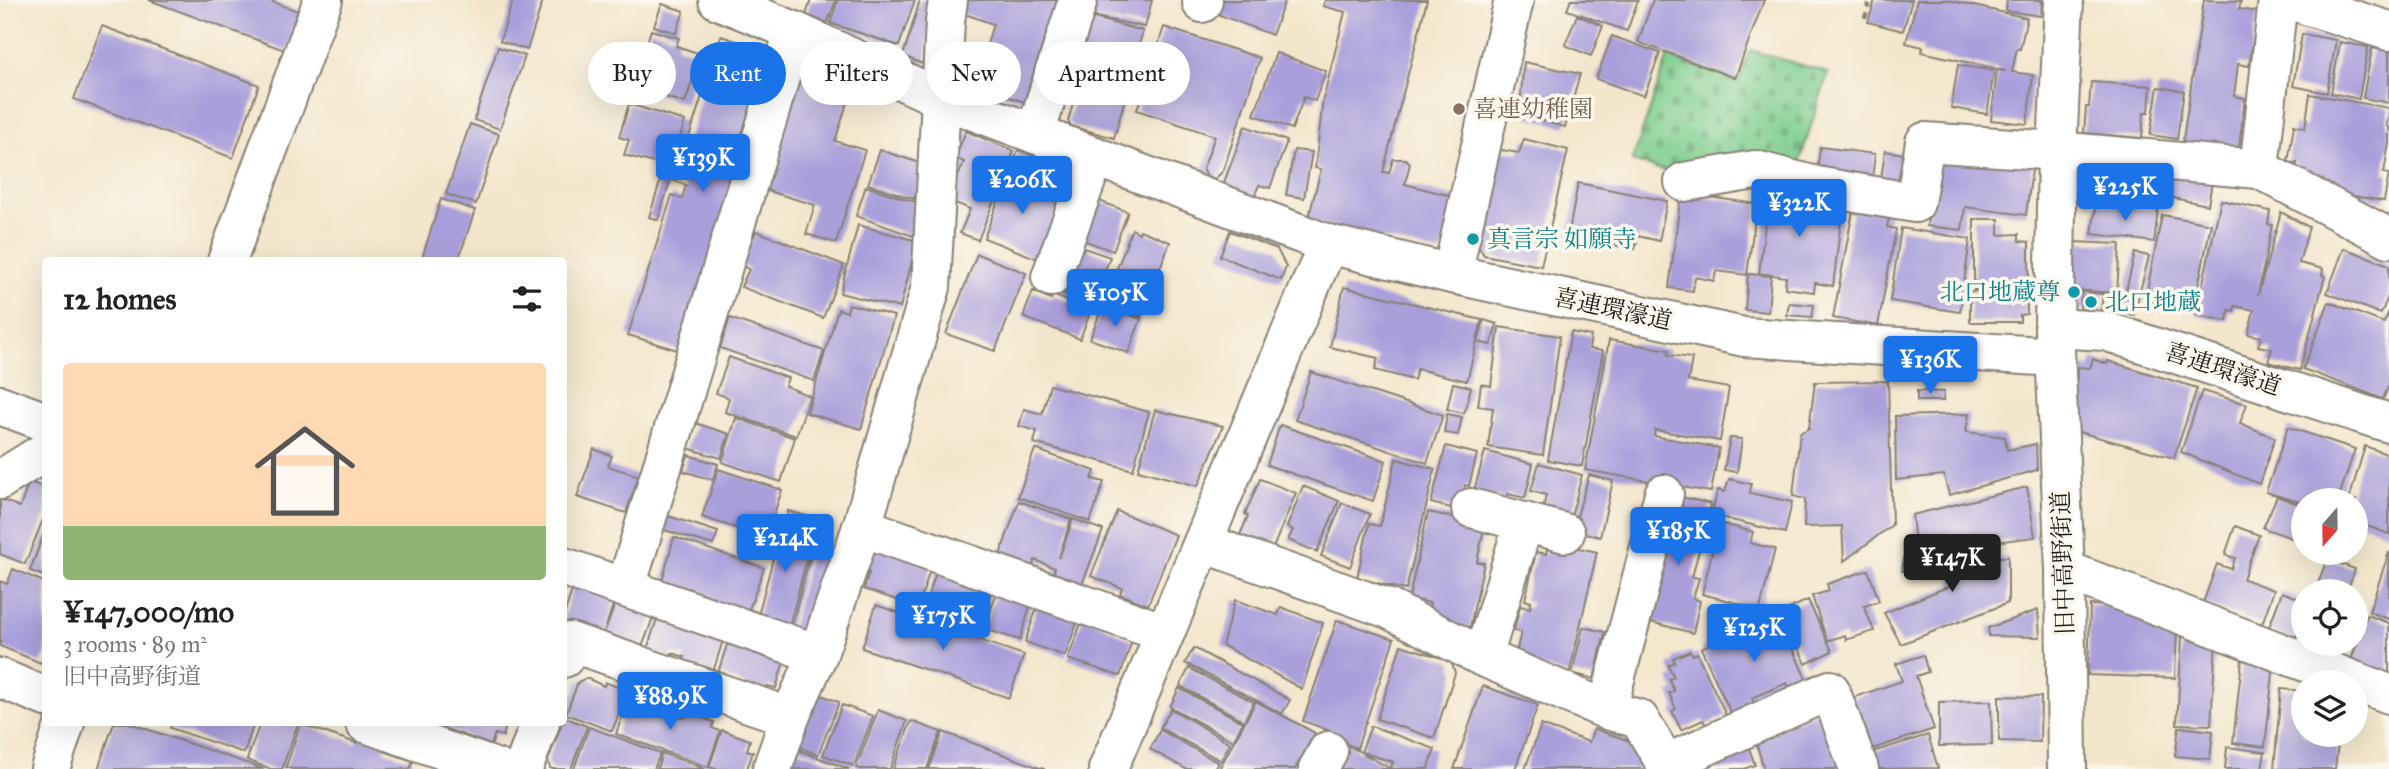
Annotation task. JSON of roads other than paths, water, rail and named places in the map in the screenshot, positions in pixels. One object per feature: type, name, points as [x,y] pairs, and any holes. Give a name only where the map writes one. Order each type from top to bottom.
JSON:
[{"type":"street","points":[[228,257],[323,0]]},
{"type":"street","name":"喜連環濠道","points":[[718,0],[794,31],[927,92]]},
{"type":"street","points":[[944,42],[948,0]]},
{"type":"street","points":[[1035,134],[1078,0]]},
{"type":"street","points":[[1452,274],[1514,0]]},
{"type":"street","name":"旧中高野街道","points":[[2064,0],[2057,151],[2054,342],[2065,570],[2067,769]]},
{"type":"street","points":[[2259,169],[2278,0]]},
{"type":"street","points":[[2290,0],[2389,31]]},
{"type":"street","points":[[626,587],[794,31]]},
{"type":"street","points":[[772,769],[790,717],[818,654],[862,527],[931,287],[942,105]]},
{"type":"street","name":"喜連環濠道","points":[[958,105],[1328,244],[1452,274],[1744,337],[2054,342],[2105,331],[2389,423]]},
{"type":"street","points":[[1684,182],[1755,170],[1816,186],[1915,202],[1925,142],[2057,151],[2259,169],[2389,238]]},
{"type":"street","points":[[1051,277],[1095,156]]},
{"type":"street","points":[[1122,764],[1165,633],[1328,244]]},
{"type":"street","points":[[0,405],[42,421]]},
{"type":"street","points":[[0,480],[42,454]]},
{"type":"street","points":[[1607,709],[1664,494]]},
{"type":"street","points":[[1471,508],[1565,533]]},
{"type":"street","points":[[1483,657],[1524,522]]},
{"type":"street","points":[[862,527],[1165,633]]},
{"type":"street","points":[[1203,543],[1389,609],[1483,657],[1607,709],[1639,719],[1666,764],[1830,690],[1859,769]]},
{"type":"street","points":[[567,568],[818,654]]},
{"type":"street","points":[[2065,570],[2389,694]]},
{"type":"street","points":[[567,648],[569,642],[790,717]]},
{"type":"street","points":[[0,678],[42,695]]},
{"type":"street","points":[[50,769],[64,726]]},
{"type":"street","points":[[374,726],[498,769]]},
{"type":"street","points":[[523,769],[539,726]]},
{"type":"place","name":"喜連幼稚園","points":[[1459,109]]},
{"type":"place","name":"真言宗 如願寺","points":[[1473,239]]},
{"type":"place","name":"北口地蔵尊","points":[[2074,292]]},
{"type":"place","name":"北口地蔵","points":[[2091,302]]}]
